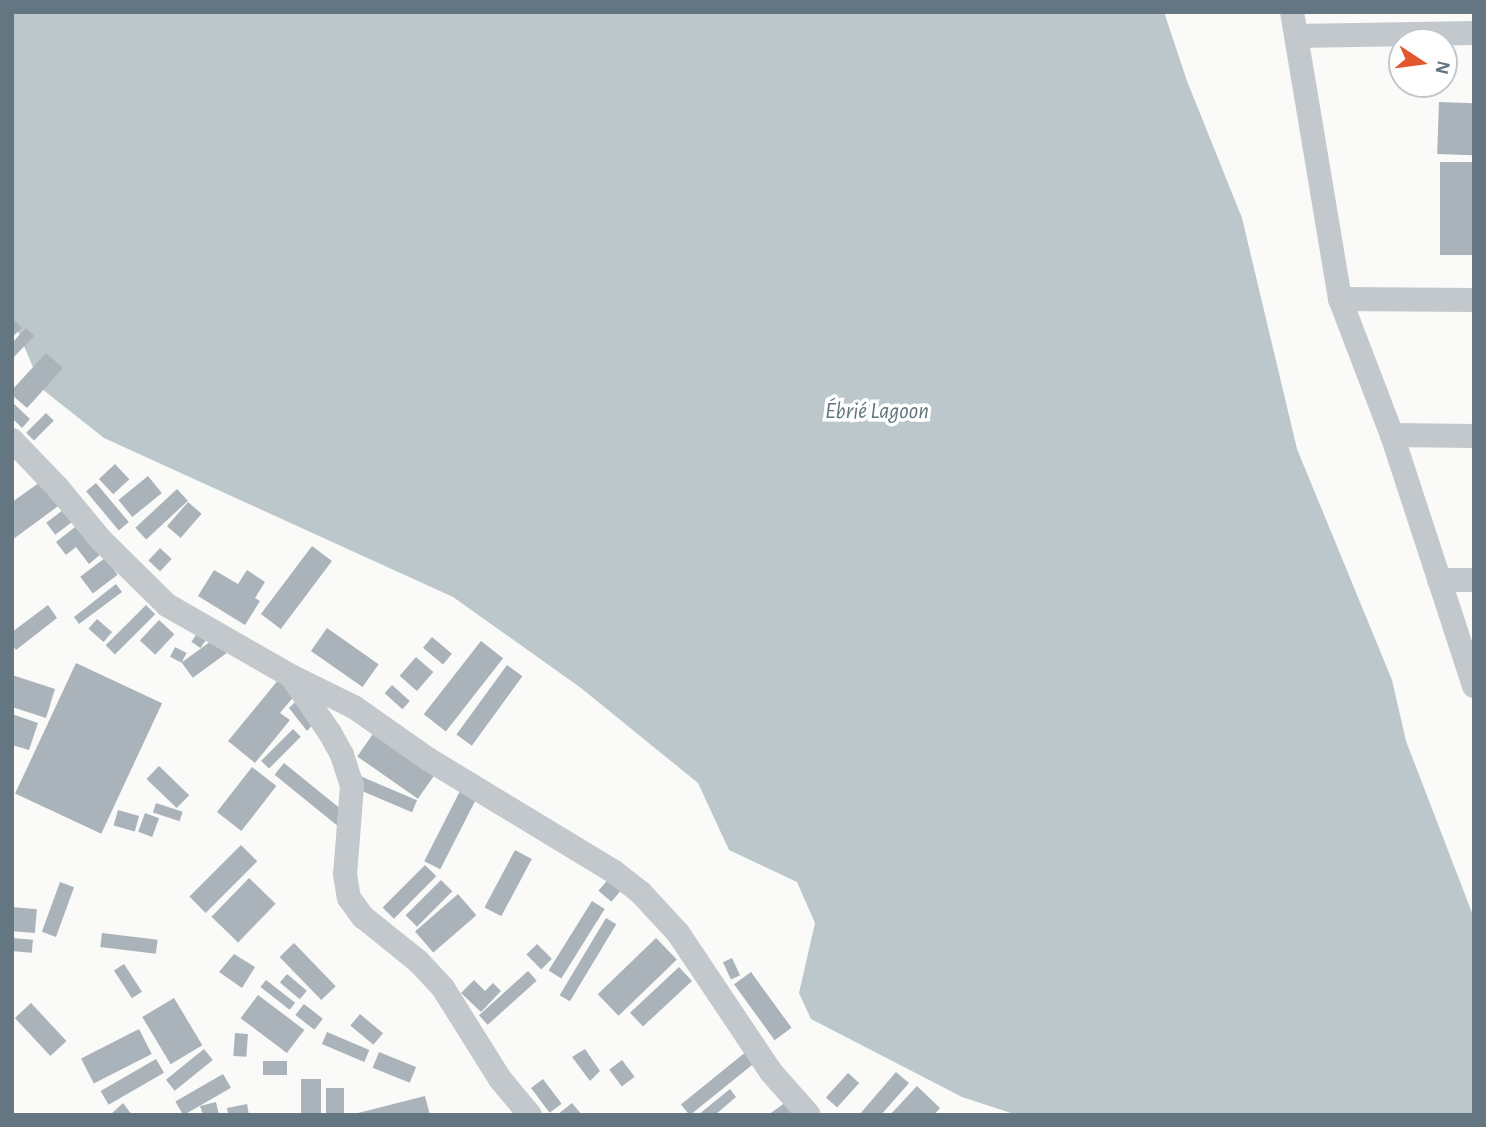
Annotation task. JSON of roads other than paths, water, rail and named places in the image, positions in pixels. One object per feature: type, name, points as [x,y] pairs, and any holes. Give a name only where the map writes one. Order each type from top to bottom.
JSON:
[{"type":"street","points":[[1474,33],[1294,24],[1340,299],[1392,435],[1474,686]]},
{"type":"street","points":[[1340,299],[1474,300]]},
{"type":"street","points":[[1392,435],[1474,436]]},
{"type":"street","points":[[12,440],[58,488],[101,540],[167,606],[292,676],[354,707],[428,759],[613,871],[641,893],[678,933],[771,1072],[809,1115]]},
{"type":"street","points":[[1439,580],[1474,580]]},
{"type":"street","points":[[292,676],[330,733],[352,786],[345,874],[349,898],[363,917],[418,961],[443,988],[500,1079],[530,1115]]},
{"type":"water","name":"Ébrié Lagoon","points":[[12,12],[1164,12],[1187,81],[1242,218],[1297,449],[1392,680],[1406,741],[1474,918],[1474,1115],[1017,1115],[962,1097],[811,1019],[799,993],[815,923],[797,882],[729,850],[698,783],[581,688],[453,597],[104,438],[42,389],[12,317]]}]
